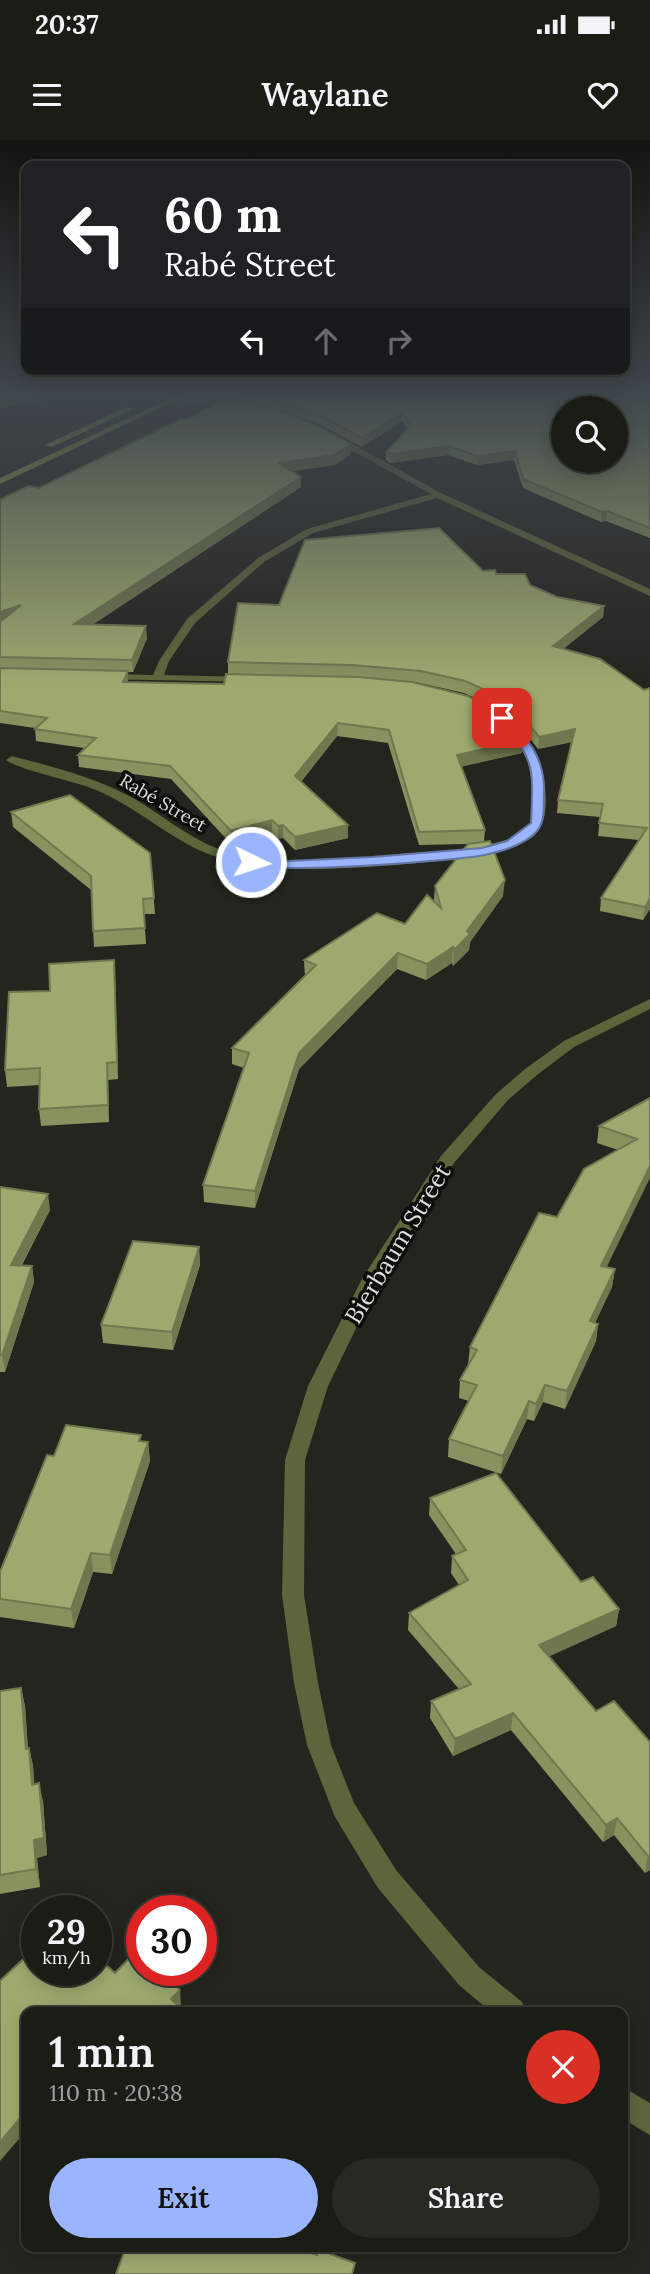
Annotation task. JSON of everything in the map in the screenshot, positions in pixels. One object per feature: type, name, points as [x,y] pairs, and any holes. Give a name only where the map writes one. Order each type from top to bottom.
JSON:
[{"type":"street","points":[[428,490],[650,593]]},
{"type":"street","points":[[158,677],[164,661],[191,621],[261,560],[310,531],[438,495]]},
{"type":"street","points":[[90,677],[264,681]]},
{"type":"street","name":"Rabé Street","points":[[12,760],[98,787],[126,799],[205,848],[227,857],[251,862],[288,864],[372,861],[483,852],[511,843],[531,832],[537,824],[538,771],[521,736],[502,718],[489,711]]},
{"type":"street","name":"Bierbaum Street","points":[[506,2007],[469,1976],[387,1879],[344,1809],[319,1745],[306,1683],[293,1595],[295,1460],[318,1386],[371,1279],[447,1160],[502,1097],[531,1072],[569,1044],[650,1003]]},
{"type":"street","points":[[628,2105],[650,2121]]},
{"type":"building","points":[[21,490],[282,490],[74,624],[146,626],[132,660],[0,657],[0,622],[21,605],[0,612],[0,500]]},
{"type":"building","points":[[548,490],[650,490],[650,528],[607,511],[602,512]]},
{"type":"building","points":[[439,528],[483,571],[525,574],[530,585],[557,597],[604,606],[553,646],[600,659],[644,690],[650,688],[650,898],[645,907],[601,898],[647,828],[599,823],[603,804],[558,800],[575,729],[539,737],[518,711],[497,695],[465,681],[421,671],[352,665],[228,662],[238,603],[279,605],[305,540]]},
{"type":"building","points":[[0,668],[128,671],[123,682],[224,684],[226,674],[358,677],[412,682],[468,696],[492,708],[512,724],[523,740],[457,755],[485,830],[419,832],[389,730],[338,723],[295,776],[348,825],[295,837],[283,825],[278,826],[272,820],[231,831],[170,766],[78,755],[96,738],[35,729],[47,718],[0,711]]},
{"type":"building","points":[[70,795],[150,853],[154,898],[143,899],[145,928],[93,931],[91,876],[11,812]]},
{"type":"building","points":[[490,841],[505,880],[467,931],[470,934],[454,950],[453,947],[427,964],[398,953],[299,1053],[255,1191],[203,1185],[249,1053],[232,1048],[316,965],[304,960],[377,913],[405,924],[427,895],[441,908],[435,886],[468,844]]},
{"type":"building","points":[[114,960],[117,1062],[107,1063],[108,1105],[39,1109],[40,1068],[5,1070],[9,992],[50,991],[49,964]]},
{"type":"building","points":[[650,1098],[650,1166],[601,1266],[615,1269],[590,1321],[598,1324],[567,1391],[545,1385],[536,1404],[529,1401],[503,1456],[449,1439],[477,1385],[460,1380],[477,1350],[470,1347],[539,1213],[557,1217],[584,1169],[637,1139],[599,1126]]},
{"type":"building","points":[[0,1187],[48,1194],[11,1265],[32,1266],[2,1355],[0,1355]]},
{"type":"building","points":[[133,1241],[199,1247],[172,1332],[101,1325]]},
{"type":"building","points":[[66,1425],[141,1435],[139,1441],[148,1442],[110,1555],[91,1553],[71,1609],[0,1599],[0,1572],[47,1455],[54,1456]]},
{"type":"building","points":[[496,1473],[581,1582],[593,1577],[619,1609],[539,1645],[596,1711],[614,1701],[650,1742],[650,1856],[617,1818],[606,1825],[513,1713],[455,1739],[431,1701],[471,1684],[409,1613],[468,1580],[452,1556],[466,1550],[430,1498]]},
{"type":"building","points":[[21,1688],[26,1749],[29,1748],[32,1785],[39,1783],[44,1838],[34,1840],[36,1869],[0,1875],[0,1691]]},
{"type":"building","points":[[21,1961],[21,1986],[112,1986],[112,1970],[115,1973],[126,1962],[126,1986],[176,1986],[180,1990],[171,1999],[180,2007],[21,2007],[21,2117],[0,2142],[0,1981]]},
{"type":"building","points":[[124,2252],[308,2252],[317,2255],[318,2252],[325,2252],[355,2263],[352,2274],[116,2274]]},
{"type":"route","points":[[251,862],[288,864],[372,861],[483,852],[511,843],[531,832],[537,824],[538,771],[521,736],[502,718]]}]
